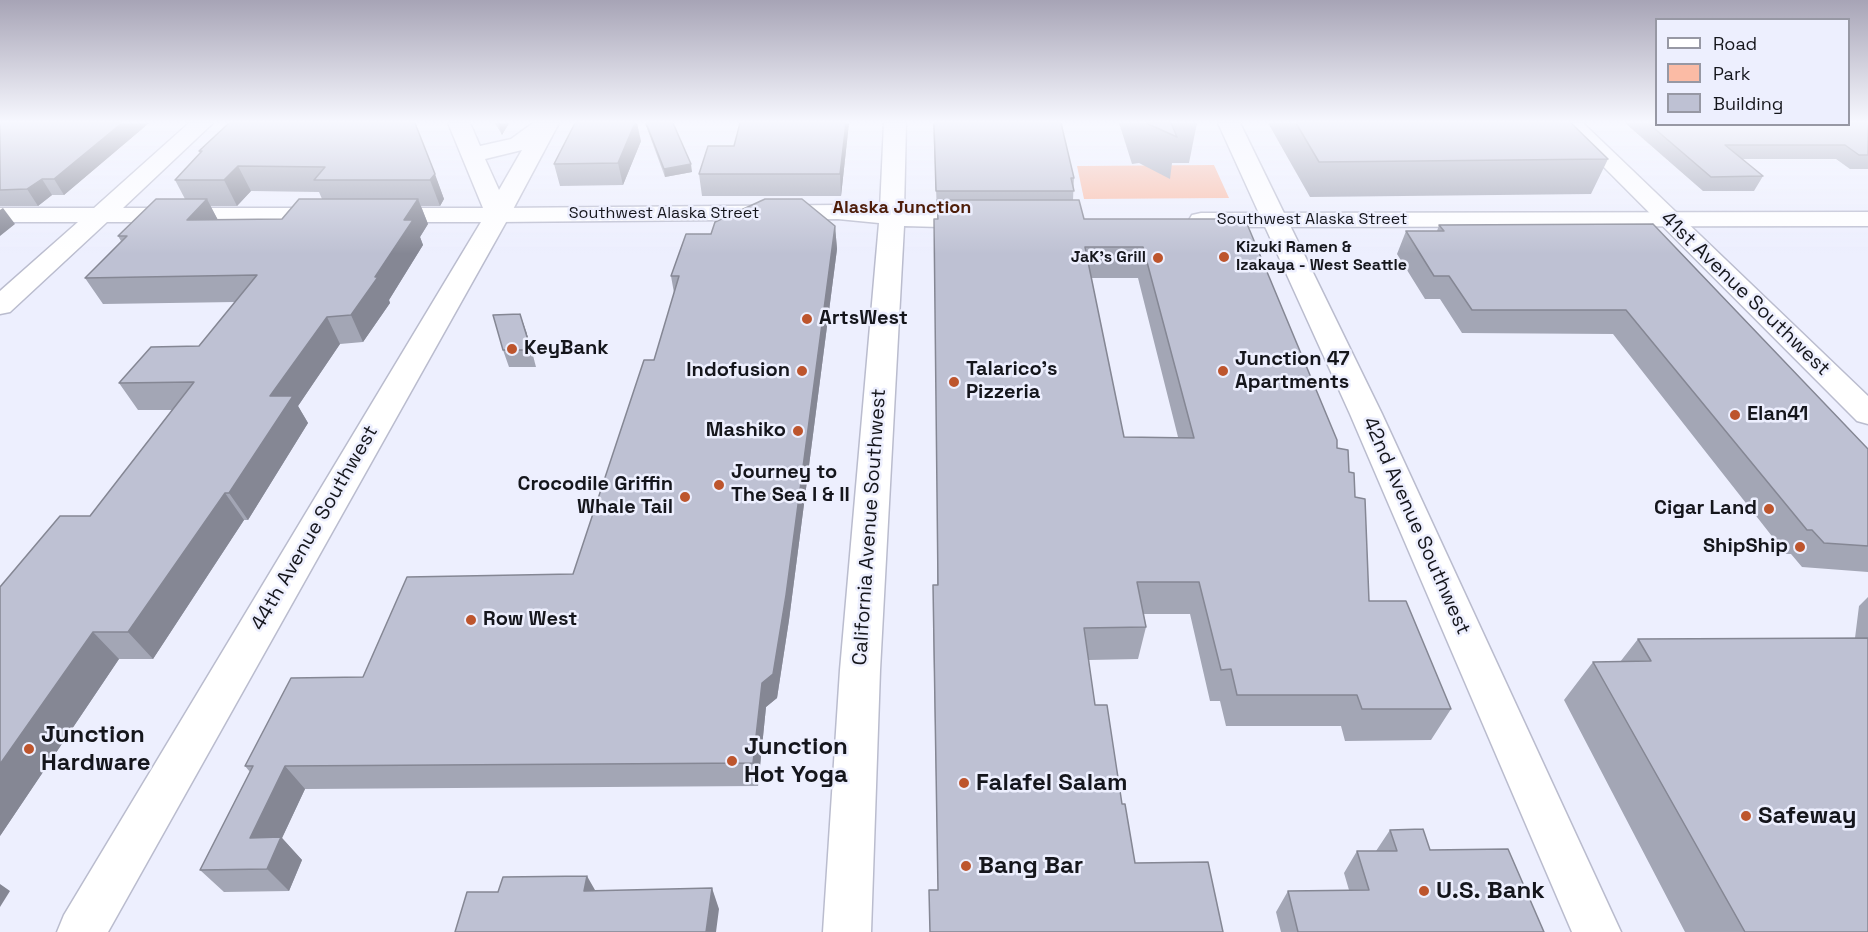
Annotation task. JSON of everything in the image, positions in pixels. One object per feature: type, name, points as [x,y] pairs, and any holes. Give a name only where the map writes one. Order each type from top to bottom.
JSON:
[{"type":"street","points":[[0,306],[155,166]]},
{"type":"street","points":[[477,166],[498,214]]},
{"type":"street","name":"44th Avenue Southwest","points":[[81,932],[524,166]]},
{"type":"street","name":"California Avenue Southwest","points":[[847,932],[860,670],[892,218],[894,166]]},
{"type":"street","name":"42nd Avenue Southwest","points":[[1250,166],[1363,406],[1597,932]]},
{"type":"street","name":"41st Avenue Southwest","points":[[1615,166],[1868,414]]},
{"type":"street","name":"Southwest Alaska Street","points":[[0,215],[838,212],[892,218],[996,221]]},
{"type":"street","name":"Southwest Alaska Street","points":[[1175,220],[1868,219]]},
{"type":"green space","points":[[1077,166],[1215,166],[1229,198],[1084,199]]},
{"type":"building","points":[[0,166],[69,166],[54,179],[42,179],[27,189],[0,190]]},
{"type":"building","points":[[188,166],[238,166],[224,180],[175,180]]},
{"type":"building","points":[[281,166],[432,166],[435,174],[430,180],[314,180],[325,167]]},
{"type":"building","points":[[701,166],[841,166],[840,174],[699,174]]},
{"type":"building","points":[[935,166],[1071,166],[1074,178],[1071,178],[1074,191],[936,191]]},
{"type":"building","points":[[1699,166],[1751,166],[1763,176],[1711,177]]},
{"type":"building","points":[[156,199],[207,199],[187,220],[282,219],[299,199],[418,199],[404,220],[413,220],[375,277],[378,277],[351,315],[327,317],[270,396],[293,396],[229,493],[225,493],[128,632],[93,632],[0,764],[0,587],[60,516],[90,516],[194,382],[119,383],[151,347],[199,346],[257,275],[85,278],[127,236],[118,236]]},
{"type":"building","points":[[765,199],[802,199],[835,226],[786,595],[773,674],[762,683],[753,763],[285,766],[250,838],[281,837],[267,869],[200,870],[253,766],[245,766],[291,678],[363,677],[407,577],[573,574],[644,360],[654,360],[679,276],[671,276],[686,234],[711,234],[715,222]]},
{"type":"building","points":[[937,200],[1079,200],[1084,219],[1245,219],[1337,440],[1337,448],[1348,450],[1349,472],[1354,473],[1355,497],[1365,499],[1369,601],[1406,601],[1451,709],[1362,709],[1357,695],[1237,695],[1231,669],[1221,670],[1199,582],[1137,582],[1146,627],[1084,628],[1095,705],[1107,705],[1122,804],[1125,804],[1135,863],[1208,862],[1223,932],[930,932],[929,890],[938,890],[933,585],[938,585],[934,219],[938,219]],"holes":[[[1085,247],[1143,247],[1194,438],[1124,437]]]},
{"type":"building","name":"Elan41","points":[[1653,224],[1868,449],[1868,546],[1824,543],[1812,530],[1807,530],[1626,310],[1472,310],[1449,276],[1434,276],[1406,231],[1444,231],[1439,225]]},
{"type":"building","points":[[520,314],[531,350],[503,350],[493,315]]},
{"type":"building","name":"Safeway","points":[[1868,638],[1868,932],[1745,932],[1593,662],[1651,661],[1638,639]]},
{"type":"building","name":"U.S. Bank","points":[[1423,829],[1430,850],[1508,849],[1544,932],[1298,932],[1288,891],[1369,890],[1357,851],[1397,851],[1390,830]]},
{"type":"building","points":[[587,876],[584,891],[712,888],[706,932],[455,932],[467,892],[498,892],[503,877]]},
{"type":"place","name":"Kizuki Ramen & Izakaya - West Seattle","points":[[1224,257]]},
{"type":"place","name":"JaK's Grill","points":[[1158,258]]},
{"type":"place","name":"ArtsWest","points":[[807,319]]},
{"type":"place","name":"KeyBank","points":[[512,349]]},
{"type":"place","name":"Indofusion","points":[[802,371]]},
{"type":"place","name":"Junction 47 Apartments","points":[[1223,371]]},
{"type":"place","name":"Talarico's Pizzeria","points":[[954,382]]},
{"type":"place","name":"Elan41","points":[[1735,415]]},
{"type":"place","name":"Mashiko","points":[[798,431]]},
{"type":"place","name":"Journey to The Sea I & II","points":[[719,485]]},
{"type":"place","name":"Crocodile Griffin Whale Tail","points":[[685,497]]},
{"type":"place","name":"Cigar Land","points":[[1769,509]]},
{"type":"place","name":"ShipShip","points":[[1800,547]]},
{"type":"place","name":"Row West","points":[[471,620]]},
{"type":"place","name":"Junction Hardware","points":[[29,749]]},
{"type":"place","name":"Junction Hot Yoga","points":[[732,761]]},
{"type":"place","name":"Falafel Salam","points":[[964,783]]},
{"type":"place","name":"Safeway","points":[[1746,816]]},
{"type":"place","name":"Bang Bar","points":[[966,866]]},
{"type":"place","name":"U.S. Bank","points":[[1424,891]]},
{"type":"district","name":"Alaska Junction","points":[[902,208]]}]
